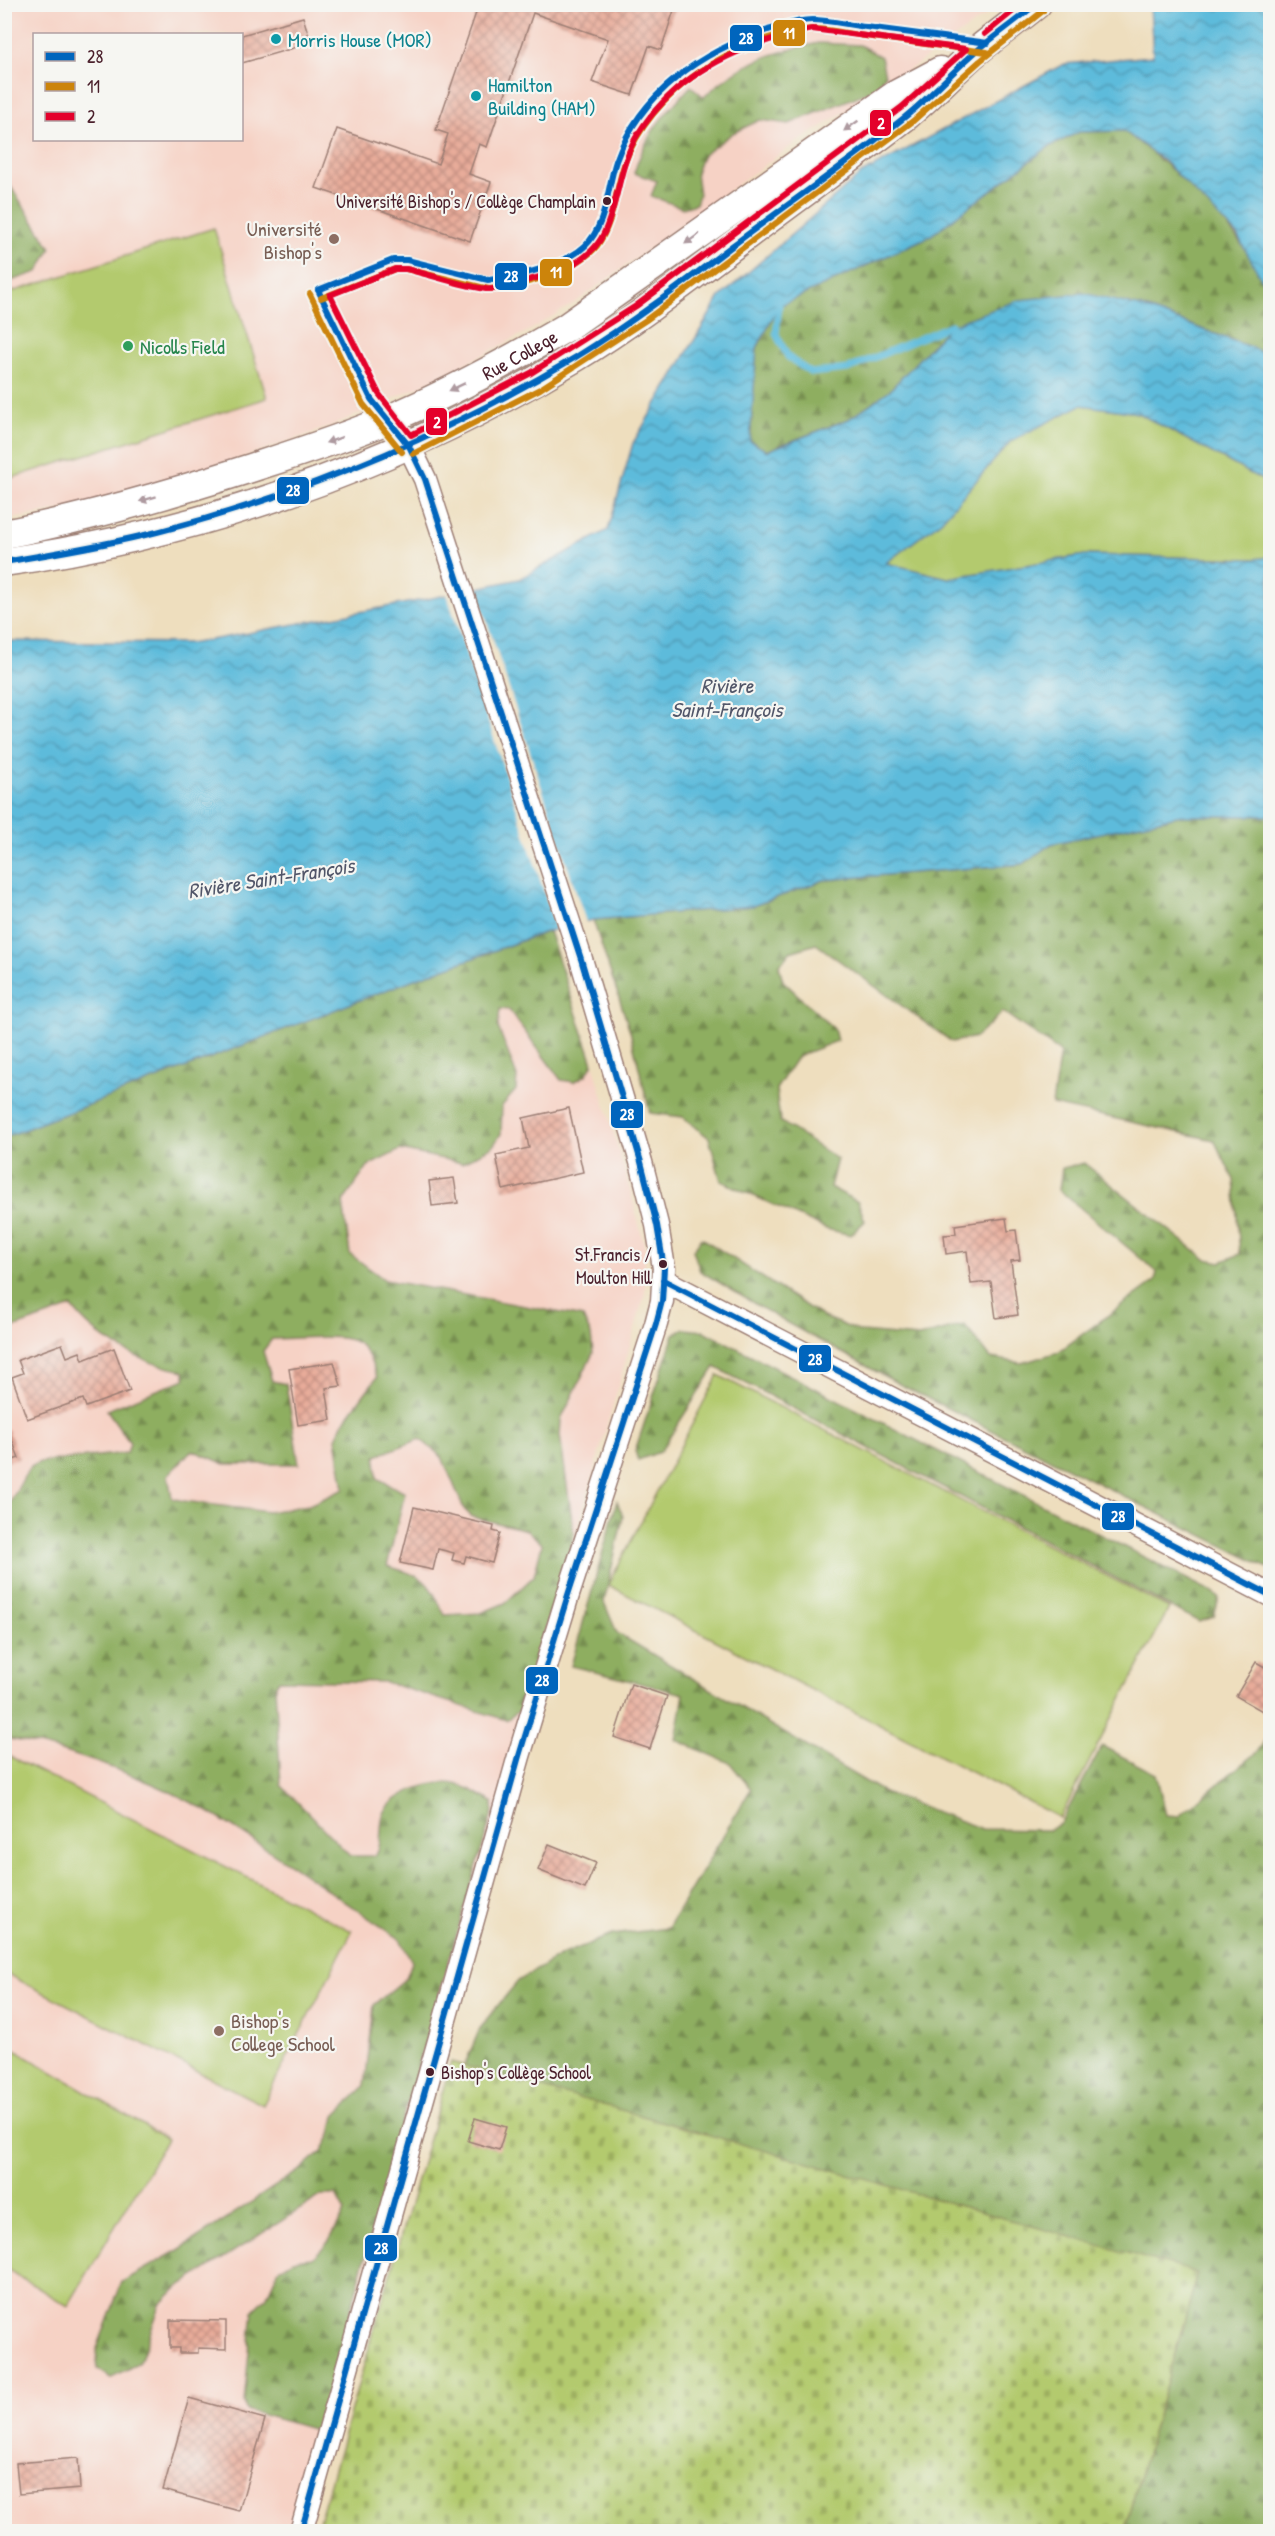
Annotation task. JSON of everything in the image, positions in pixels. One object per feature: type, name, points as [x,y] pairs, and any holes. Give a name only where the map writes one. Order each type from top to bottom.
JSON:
[{"type":"main road","name":"Rue College","points":[[4,562],[101,546],[222,516],[410,446],[536,381],[641,313],[908,114],[974,54],[1037,4]]},
{"type":"main road","name":"Rue College","points":[[4,534],[139,502],[298,452],[389,419],[517,357],[567,327],[897,94],[974,54]]},
{"type":"street","points":[[301,2532],[519,1756],[567,1598],[656,1324],[662,1301],[663,1280],[662,1250],[643,1171],[580,959],[425,479],[410,446],[389,419]]},
{"type":"street","points":[[663,1280],[1270,1595]]},
{"type":"shaded area","name":"Université Bishop's","points":[[5,5],[1000,5],[898,78],[791,146],[576,302],[532,329],[421,386],[329,427],[188,477],[83,506],[5,520]]},
{"type":"shaded area","name":"Bishop's College School","points":[[549,931],[593,1063],[629,1186],[645,1248],[645,1293],[290,2531],[5,2532],[5,1137]]},
{"type":"green space","points":[[819,43],[860,45],[881,57],[885,75],[876,89],[789,124],[760,120],[733,133],[703,155],[696,172],[699,195],[696,204],[683,208],[651,196],[657,181],[634,173],[639,158],[656,125],[691,86],[704,97],[743,67],[786,50]]},
{"type":"green space","points":[[1124,131],[1165,164],[1207,203],[1244,247],[1269,293],[1272,314],[1270,357],[1253,348],[1142,307],[951,325],[890,390],[849,419],[766,451],[750,441],[757,348],[779,306],[930,236],[1047,148],[1079,132]]},
{"type":"green space","points":[[5,178],[51,248],[38,272],[5,283]]},
{"type":"green space","name":"Nicolls Field","points":[[214,228],[267,398],[5,480],[5,294]]},
{"type":"green space","points":[[1081,405],[1138,413],[1270,484],[1270,557],[1254,559],[1085,555],[948,578],[886,563],[941,521],[1011,441]]},
{"type":"green space","points":[[1177,816],[1270,816],[1270,1569],[901,1385],[780,1319],[700,1271],[693,1250],[702,1238],[823,1317],[861,1332],[919,1337],[964,1325],[991,1358],[1022,1363],[1058,1352],[1155,1281],[1157,1272],[1059,1190],[1062,1168],[1084,1163],[1206,1259],[1221,1262],[1240,1254],[1234,1180],[1214,1140],[1052,1105],[1060,1052],[1003,1012],[976,1037],[952,1042],[816,944],[790,952],[779,966],[783,981],[834,1029],[837,1041],[798,1056],[776,1089],[780,1121],[837,1159],[830,1187],[858,1202],[865,1221],[851,1235],[826,1229],[721,1181],[709,1138],[683,1117],[650,1113],[630,1031],[593,920],[753,906],[824,880],[1023,864],[1051,844]]},
{"type":"green space","points":[[549,931],[593,1063],[586,1075],[574,1082],[561,1080],[509,1010],[500,1009],[498,1027],[517,1076],[516,1090],[502,1106],[501,1134],[493,1146],[462,1163],[400,1150],[368,1166],[343,1202],[350,1254],[385,1280],[583,1317],[591,1335],[593,1353],[561,1420],[560,1435],[574,1535],[521,1710],[506,1720],[385,1682],[279,1680],[275,1686],[281,1785],[350,1856],[375,1856],[379,1847],[383,1816],[387,1809],[400,1796],[419,1788],[452,1783],[471,1790],[493,1803],[493,1811],[401,2124],[319,2429],[315,2430],[246,2410],[244,2403],[253,2311],[266,2298],[279,2269],[293,2260],[313,2258],[329,2241],[345,2212],[336,2195],[322,2195],[178,2287],[160,2305],[140,2362],[111,2378],[98,2369],[96,2351],[122,2282],[180,2249],[300,2170],[322,2151],[331,2135],[335,2116],[365,2086],[374,2005],[406,1978],[412,1962],[400,1939],[210,1813],[164,1789],[110,1767],[56,1750],[5,1738],[5,1512],[29,1468],[40,1462],[127,1453],[130,1443],[107,1410],[185,1379],[184,1371],[153,1363],[122,1349],[94,1330],[72,1307],[5,1331],[5,1137],[417,978]],"holes":[[[326,1337],[347,1339],[359,1344],[371,1362],[377,1377],[345,1420],[336,1438],[344,1489],[309,1505],[268,1512],[172,1498],[168,1475],[192,1450],[225,1464],[299,1464],[286,1384],[272,1381],[263,1351],[272,1339]],[[420,1439],[442,1457],[464,1509],[472,1517],[527,1530],[542,1544],[534,1576],[505,1603],[481,1613],[445,1615],[434,1593],[424,1581],[387,1566],[405,1493],[377,1478],[376,1456]]]},
{"type":"green space","points":[[684,1329],[704,1331],[1212,1592],[1219,1598],[1214,1617],[1199,1622],[715,1367],[660,1452],[638,1460],[635,1451],[674,1334]]},
{"type":"green space","points":[[718,1375],[1169,1608],[1060,1818],[608,1585]]},
{"type":"green space","points":[[617,1501],[623,1517],[604,1602],[617,1633],[883,1792],[982,1829],[1049,1830],[1060,1824],[1102,1746],[1156,1774],[1166,1815],[1179,1816],[1258,1751],[1270,1733],[1270,2531],[1124,2531],[456,2086],[481,2026],[518,1981],[563,1954],[612,1935],[668,1928],[751,1789],[730,1763],[676,1740],[684,1694],[571,1666]]},
{"type":"green space","points":[[5,1754],[352,1931],[263,2105],[5,1973]]},
{"type":"green space","points":[[5,2044],[167,2139],[68,2306],[5,2268]]},
{"type":"green space","points":[[451,2062],[1198,2273],[1124,2531],[316,2532]]},
{"type":"water","name":"Rivière Saint-François","points":[[1150,5],[1270,5],[1270,295],[1237,235],[1164,161],[1124,131],[1079,132],[1047,148],[930,236],[779,306],[757,348],[750,441],[767,451],[849,419],[890,390],[951,325],[1019,300],[1083,293],[1142,307],[1253,348],[1270,357],[1270,484],[1138,413],[1081,405],[1011,441],[941,521],[886,563],[948,578],[1085,555],[1254,559],[1270,557],[1270,816],[1177,816],[1051,844],[1023,864],[824,880],[753,906],[593,920],[549,931],[417,978],[5,1137],[5,641],[195,643],[423,600],[519,579],[608,530],[633,443],[720,297],[861,174],[1064,64],[1153,56]]},
{"type":"pier","points":[[475,585],[587,925],[557,932],[446,592]]},
{"type":"building","points":[[472,4],[655,4],[663,7],[663,4],[676,4],[661,50],[649,46],[632,95],[592,82],[608,39],[533,13],[487,147],[479,144],[469,174],[491,182],[470,241],[316,188],[337,129],[438,164],[448,134],[436,130],[478,7]]},
{"type":"building","name":"Morris House (MOR)","points":[[303,17],[311,43],[243,63],[243,35]]},
{"type":"building","points":[[569,1108],[583,1172],[503,1190],[496,1155],[529,1148],[523,1118]]},
{"type":"building","points":[[454,1178],[458,1203],[432,1206],[429,1181]]},
{"type":"building","points":[[1006,1218],[1008,1231],[1016,1230],[1020,1260],[1011,1261],[1018,1315],[996,1318],[991,1282],[971,1284],[967,1251],[946,1254],[944,1235],[956,1234],[955,1225]]},
{"type":"building","points":[[62,1344],[67,1357],[80,1352],[83,1360],[114,1348],[130,1391],[86,1407],[83,1399],[27,1419],[12,1377],[23,1373],[18,1360]]},
{"type":"building","points":[[334,1362],[341,1386],[326,1388],[331,1420],[298,1425],[289,1369]]},
{"type":"building","points":[[8,1429],[19,1458],[4,1463],[4,1430]]},
{"type":"building","points":[[414,1507],[494,1526],[493,1531],[500,1533],[492,1563],[466,1556],[464,1563],[452,1560],[454,1553],[438,1549],[433,1570],[400,1563]]},
{"type":"building","points":[[1256,1662],[1270,1670],[1270,1702],[1264,1712],[1236,1696]]},
{"type":"building","points":[[631,1684],[667,1696],[650,1749],[614,1737]]},
{"type":"building","points":[[549,1844],[596,1863],[585,1889],[538,1870]]},
{"type":"building","points":[[475,2118],[506,2127],[499,2150],[468,2141]]},
{"type":"building","points":[[170,2320],[226,2321],[226,2349],[198,2348],[198,2353],[179,2353],[179,2348],[170,2348]]},
{"type":"building","points":[[189,2398],[265,2419],[239,2511],[163,2490]]},
{"type":"building","points":[[78,2458],[80,2489],[19,2494],[16,2463]]},
{"type":"waterway","points":[[779,306],[776,334],[788,357],[811,373],[848,369],[951,325]]},
{"type":"transit line","name":"2","points":[[985,34],[1022,4]]},
{"type":"transit line","name":"28","points":[[4,562],[138,537],[266,500],[373,460],[425,437],[526,385],[576,357],[636,318],[862,150],[913,110],[979,49],[1036,4]]},
{"type":"transit line","name":"11","points":[[413,454],[540,389],[646,320],[913,121],[980,61],[1043,11]]},
{"type":"transit line","name":"28","points":[[318,290],[393,260],[407,260],[488,280],[512,277],[553,265],[576,253],[585,246],[598,228],[616,161],[627,137],[657,95],[697,63],[720,50],[768,30],[812,20],[988,43]]},
{"type":"transit line","name":"2","points":[[812,29],[966,49],[902,107],[636,306],[531,373],[411,435],[379,394],[330,295],[395,269],[406,269],[490,289],[545,275],[580,260],[589,253],[604,233],[627,158],[638,134],[672,93],[714,63],[737,52],[786,35],[812,29]]},
{"type":"transit line","name":"11","points":[[321,298],[395,269],[406,269],[489,289],[531,281],[576,263],[588,255],[603,237],[611,217],[624,165],[636,138],[654,114],[699,72],[753,43],[782,34],[817,29],[987,52]]},
{"type":"transit line","name":"28","points":[[301,2532],[519,1756],[567,1598],[656,1324],[662,1301],[664,1268],[657,1225],[641,1162],[581,959],[425,479],[409,446],[371,399],[318,290]]},
{"type":"transit line","name":"11","points":[[310,294],[363,404],[402,452]]},
{"type":"transit line","name":"28","points":[[663,1280],[1270,1595]]},
{"type":"place","name":"Morris House (MOR)","points":[[276,39]]},
{"type":"place","name":"Hamilton Building (HAM)","points":[[476,96]]},
{"type":"place","name":"Université Bishop's / Collège Champlain","points":[[607,201]]},
{"type":"place","name":"Université Bishop's","points":[[334,239]]},
{"type":"place","name":"Nicolls Field","points":[[128,346]]},
{"type":"place","name":"St.Francis / Moulton Hill","points":[[663,1264]]},
{"type":"place","name":"Bishop's College School","points":[[219,2031]]},
{"type":"place","name":"Bishop's Collège School","points":[[430,2072]]}]
